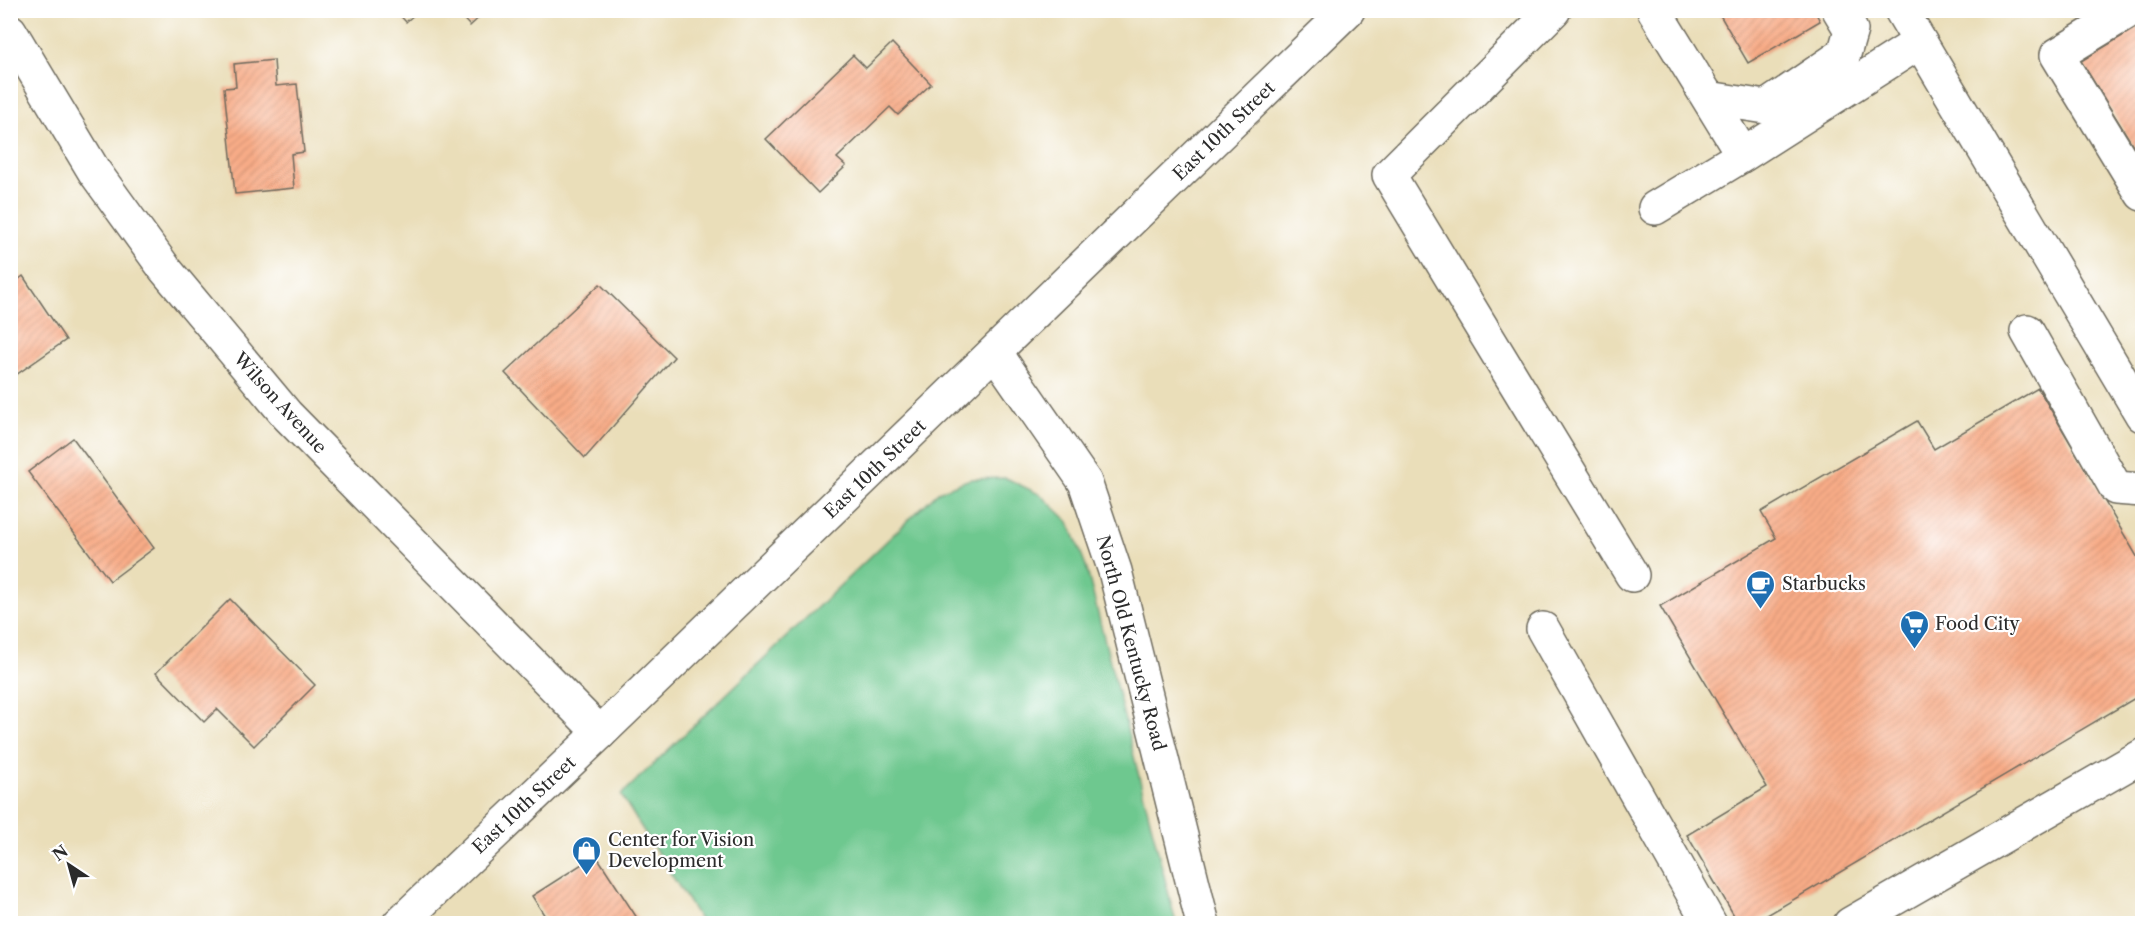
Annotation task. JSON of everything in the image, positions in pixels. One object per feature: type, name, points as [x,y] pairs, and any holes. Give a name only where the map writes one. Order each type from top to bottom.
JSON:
[{"type":"street","name":"East 10th Street","points":[[399,924],[600,733],[1348,10]]},
{"type":"street","points":[[1554,10],[1389,175],[1632,575]]},
{"type":"street","points":[[1654,10],[1743,155]]},
{"type":"street","points":[[1708,98],[1766,107],[1844,54],[1851,30],[1839,10]]},
{"type":"street","points":[[1901,10],[2142,416]]},
{"type":"street","points":[[2132,10],[2057,55],[2142,194]]},
{"type":"street","name":"Wilson Avenue","points":[[10,31],[94,171],[165,269],[287,415],[600,733]]},
{"type":"street","points":[[1655,208],[1743,155],[1920,42]]},
{"type":"street","points":[[2028,331],[2116,488],[2142,490]]},
{"type":"street","name":"North Old Kentucky Road","points":[[995,352],[1085,482],[1115,571],[1203,924]]},
{"type":"street","points":[[1543,629],[1710,924]]},
{"type":"street","points":[[1850,924],[2142,756]]},
{"type":"green space","points":[[1006,478],[1041,495],[1069,522],[1086,566],[1176,923],[702,923],[621,795],[938,492],[970,479]]},
{"type":"building","points":[[395,10],[419,10],[406,22]]},
{"type":"building","points":[[455,10],[487,10],[470,26]]},
{"type":"building","points":[[1717,10],[1814,10],[1820,21],[1748,63]]},
{"type":"building","points":[[2142,24],[2142,160],[2081,61]]},
{"type":"building","points":[[892,43],[931,84],[898,115],[890,107],[837,158],[846,166],[818,193],[766,139],[853,55],[866,68]]},
{"type":"building","points":[[274,60],[276,86],[297,84],[304,152],[291,154],[294,188],[235,194],[224,88],[236,87],[234,64]]},
{"type":"building","points":[[23,276],[66,340],[10,379],[10,286]]},
{"type":"building","points":[[600,284],[674,357],[585,458],[505,373]]},
{"type":"building","name":"Food City","points":[[2038,388],[2142,565],[2142,694],[1752,924],[1739,924],[1687,835],[1767,787],[1660,606],[1776,538],[1761,512],[1917,421],[1934,449]]},
{"type":"building","points":[[73,438],[154,548],[110,581],[28,472]]},
{"type":"building","points":[[230,599],[315,685],[254,746],[217,709],[204,722],[156,673]]},
{"type":"building","name":"Center for Vision Development","points":[[596,855],[641,924],[550,924],[532,896]]},
{"type":"place","name":"Starbucks","points":[[1761,610]]},
{"type":"place","name":"Food City","points":[[1914,650]]},
{"type":"place","name":"Center for Vision Development","points":[[587,876]]}]
